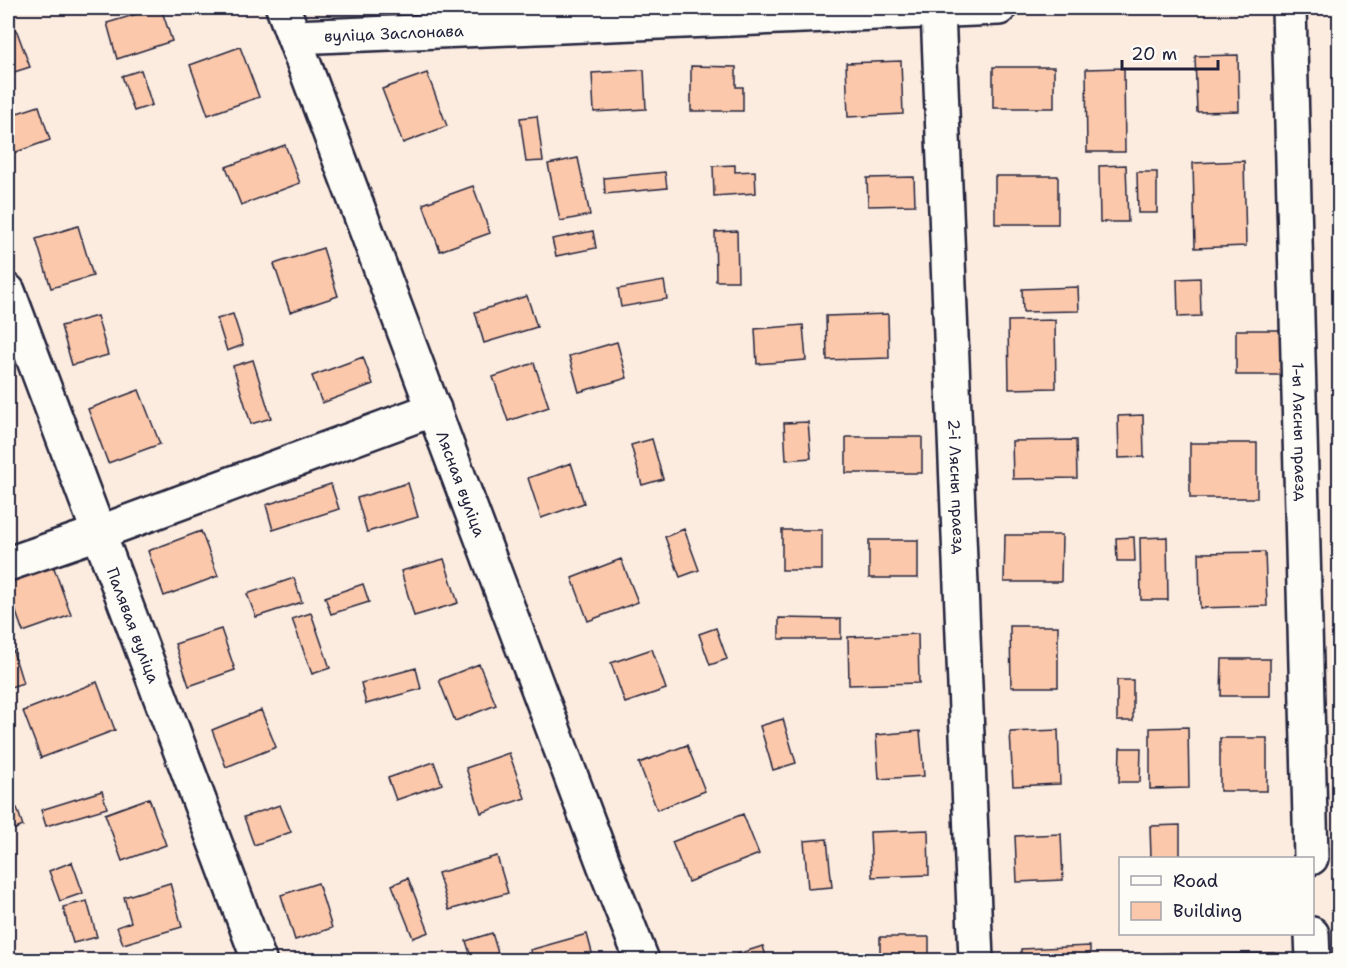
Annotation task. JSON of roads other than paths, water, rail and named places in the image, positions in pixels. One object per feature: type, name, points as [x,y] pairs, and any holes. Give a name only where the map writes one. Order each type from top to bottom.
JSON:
[{"type":"street","name":"вуліца Заслонава","points":[[289,22],[999,8]]},
{"type":"street","name":"1-ы Лясны праезд","points":[[1288,8],[1311,857]]},
{"type":"street","name":"2-і Лясны праезд","points":[[938,10],[976,960]]},
{"type":"street","name":"Лясная вуліца","points":[[289,22],[642,960]]},
{"type":"street","name":"Палявая вуліца","points":[[8,291],[259,960]]},
{"type":"street","points":[[8,564],[434,409]]},
{"type":"street","points":[[1312,935],[1313,960]]}]
